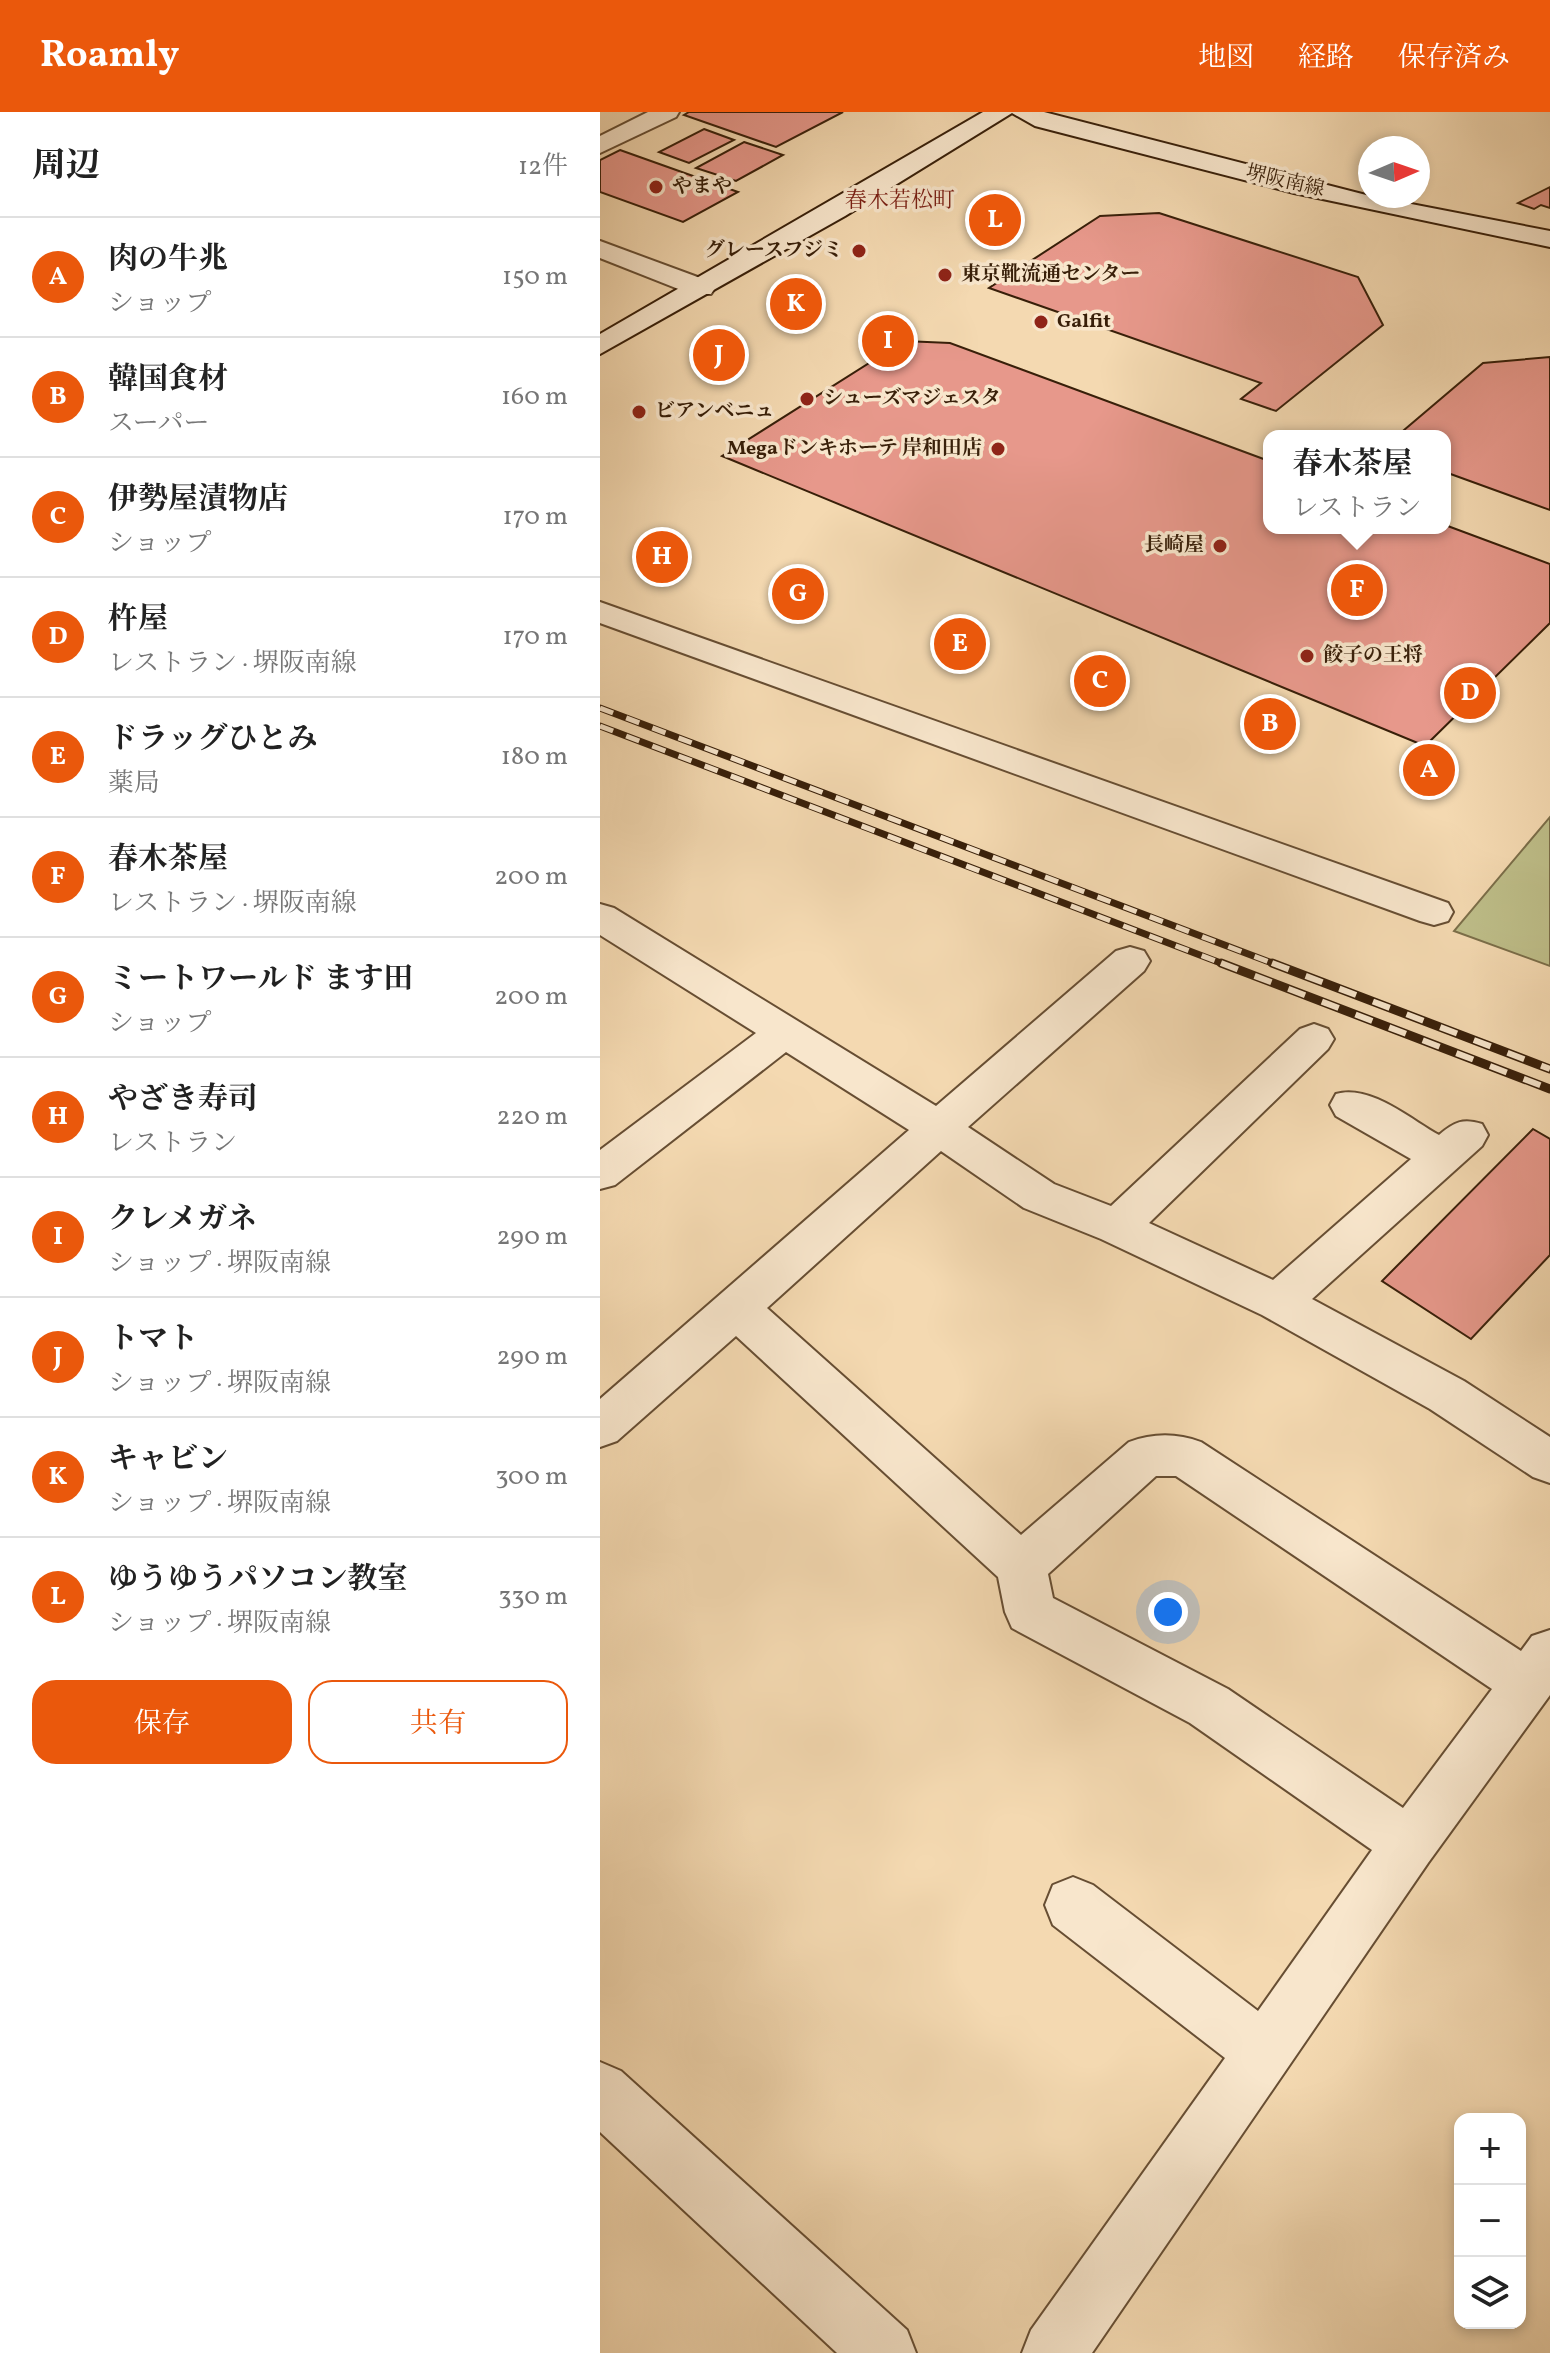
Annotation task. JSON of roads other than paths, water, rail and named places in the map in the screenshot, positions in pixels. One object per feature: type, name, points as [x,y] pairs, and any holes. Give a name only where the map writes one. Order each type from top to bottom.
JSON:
[{"type":"street","points":[[600,146],[667,112]]},
{"type":"street","points":[[600,346],[1000,112]]},
{"type":"street","name":"堺阪南線","points":[[1023,112],[1201,163],[1550,239]]},
{"type":"street","points":[[600,249],[701,288]]},
{"type":"street","points":[[600,612],[1434,912]]},
{"type":"street","points":[[609,935],[784,1033],[937,1127],[1039,1196],[1117,1227],[1278,1302],[1447,1395],[1550,1463]]},
{"type":"street","points":[[600,1427],[737,1309],[937,1127],[1130,961]]},
{"type":"street","points":[[600,1173],[784,1033]]},
{"type":"street","points":[[1117,1227],[1314,1039]]},
{"type":"street","points":[[1278,1302],[1454,1146],[1351,1105]]},
{"type":"street","points":[[737,1309],[1021,1566],[1030,1612],[1209,1706],[1409,1844]]},
{"type":"street","points":[[1021,1566],[1146,1456],[1184,1456],[1538,1668],[1409,1844],[1054,2353]]},
{"type":"street","points":[[1073,1905],[1263,2051]]},
{"type":"street","points":[[600,2092],[884,2353]]},
{"type":"railway","points":[[600,708],[1277,965]]},
{"type":"railway","points":[[600,726],[1226,965]]},
{"type":"railway","points":[[1221,963],[1550,1089]]},
{"type":"railway","points":[[1272,963],[1550,1069]]},
{"type":"place","name":"やまや","points":[[656,187]]},
{"type":"place","name":"ゆうゆうパソコン教室","points":[[995,220]]},
{"type":"place","name":"グレースフジミ","points":[[859,251]]},
{"type":"place","name":"東京靴流通センター","points":[[945,275]]},
{"type":"place","name":"キャビン","points":[[796,304]]},
{"type":"place","name":"Galfit","points":[[1041,322]]},
{"type":"place","name":"クレメガネ","points":[[888,341]]},
{"type":"place","name":"トマト","points":[[719,355]]},
{"type":"place","name":"シューズマジェスタ","points":[[807,399]]},
{"type":"place","name":"ビアンベニュ","points":[[639,412]]},
{"type":"place","name":"Megaドンキホーテ 岸和田店","points":[[998,449]]},
{"type":"place","name":"長崎屋","points":[[1220,546]]},
{"type":"place","name":"やざき寿司","points":[[662,557]]},
{"type":"place","name":"春木茶屋","points":[[1357,590]]},
{"type":"place","name":"ミートワールド ます田","points":[[798,594]]},
{"type":"place","name":"ドラッグひとみ","points":[[960,644]]},
{"type":"place","name":"餃子の王将","points":[[1307,656]]},
{"type":"place","name":"伊勢屋漬物店","points":[[1100,681]]},
{"type":"place","name":"杵屋","points":[[1470,693]]},
{"type":"place","name":"韓国食材","points":[[1270,724]]},
{"type":"place","name":"肉の牛兆","points":[[1429,770]]},
{"type":"district","name":"春木若松町","points":[[900,201]]}]
